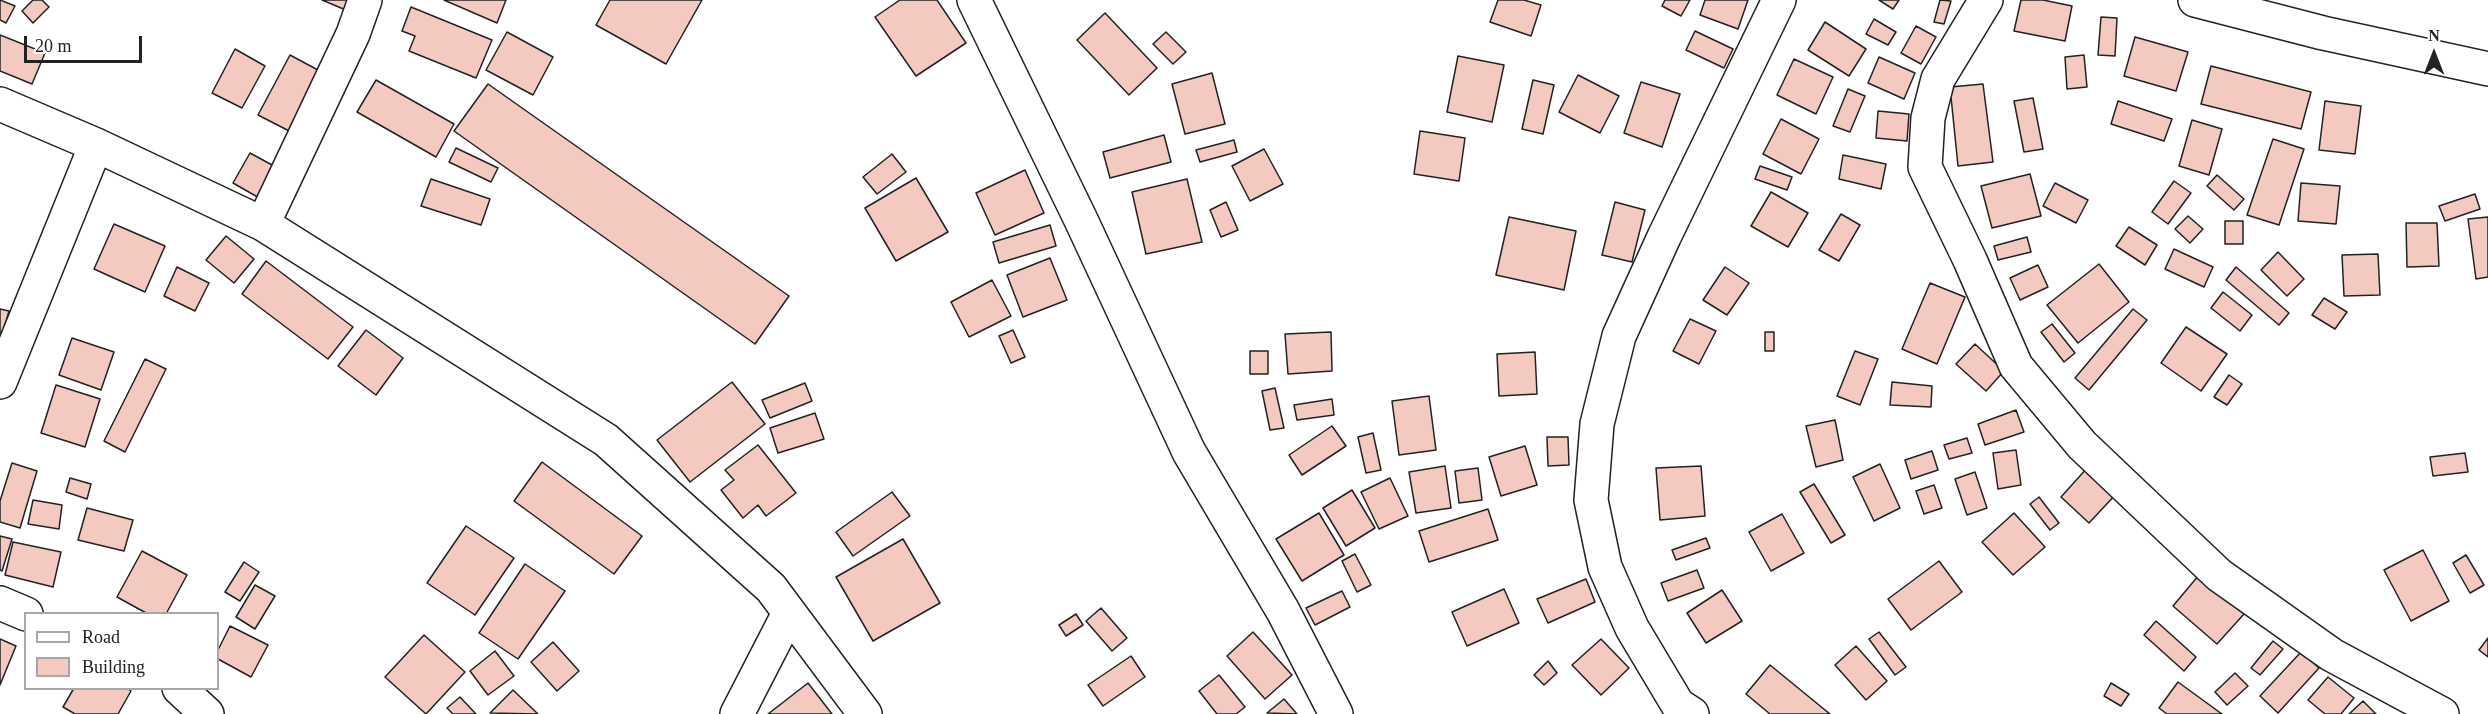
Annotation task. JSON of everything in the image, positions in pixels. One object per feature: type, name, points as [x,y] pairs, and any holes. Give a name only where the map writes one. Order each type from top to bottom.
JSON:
[{"type":"street","points":[[263,224],[353,34],[365,0]]},
{"type":"street","points":[[974,0],[1081,220],[1189,452],[1283,611],[1336,714]]},
{"type":"street","points":[[1692,714],[1678,705],[1638,638],[1605,567],[1591,500],[1597,424],[1619,336],[1664,237],[1779,0]]},
{"type":"street","points":[[1986,0],[1938,79],[1928,118],[1924,167],[1970,260],[2016,366],[2082,445],[2219,575],[2332,655],[2442,714]]},
{"type":"street","points":[[2194,0],[2323,33],[2488,69]]},
{"type":"street","points":[[0,104],[96,145],[263,224],[606,440],[771,588],[865,714]]},
{"type":"street","points":[[0,382],[96,145]]},
{"type":"street","points":[[0,603],[24,613]]},
{"type":"street","points":[[736,714],[789,613]]},
{"type":"street","points":[[181,690],[207,714]]},
{"type":"building","points":[[0,0],[15,6],[6,23],[0,20]]},
{"type":"building","points":[[33,0],[42,0],[49,7],[33,23],[22,11]]},
{"type":"building","points":[[322,0],[358,0],[353,13]]},
{"type":"building","points":[[444,0],[506,0],[497,23]]},
{"type":"building","points":[[610,0],[702,0],[666,64],[596,25]]},
{"type":"building","points":[[900,0],[937,0],[966,43],[916,76],[875,17]]},
{"type":"building","points":[[1498,0],[1524,0],[1541,5],[1531,36],[1490,22]]},
{"type":"building","points":[[1665,0],[1690,0],[1681,16],[1662,6]]},
{"type":"building","points":[[1705,0],[1748,0],[1738,29],[1700,15]]},
{"type":"building","points":[[1879,0],[1899,0],[1893,9]]},
{"type":"building","points":[[1940,0],[1951,1],[1944,24],[1934,22]]},
{"type":"building","points":[[2021,0],[2043,0],[2072,6],[2065,41],[2014,31]]},
{"type":"building","points":[[411,7],[492,40],[476,78],[409,51],[415,36],[402,31]]},
{"type":"building","points":[[1105,13],[1157,68],[1129,95],[1077,40]]},
{"type":"building","points":[[2101,17],[2117,18],[2115,56],[2098,55]]},
{"type":"building","points":[[1874,19],[1896,32],[1888,45],[1866,34]]},
{"type":"building","points":[[1825,22],[1866,49],[1849,76],[1808,50]]},
{"type":"building","points":[[1916,26],[1936,37],[1921,64],[1901,53]]},
{"type":"building","points":[[1695,31],[1733,49],[1724,68],[1686,50]]},
{"type":"building","points":[[507,32],[553,57],[533,95],[486,70]]},
{"type":"building","points":[[1166,32],[1186,52],[1173,64],[1153,44]]},
{"type":"building","points":[[0,35],[45,53],[32,84],[0,71]]},
{"type":"building","points":[[2135,37],[2188,52],[2176,91],[2124,76]]},
{"type":"building","points":[[235,49],[265,66],[242,108],[212,93]]},
{"type":"building","points":[[290,55],[329,76],[297,135],[258,115]]},
{"type":"building","points":[[2084,55],[2087,87],[2067,89],[2065,57]]},
{"type":"building","points":[[1458,56],[1504,65],[1492,122],[1447,112]]},
{"type":"building","points":[[1879,57],[1915,73],[1904,99],[1868,83]]},
{"type":"building","points":[[1794,59],[1833,77],[1816,114],[1777,95]]},
{"type":"building","points":[[2211,66],[2311,92],[2301,129],[2201,104]]},
{"type":"building","points":[[1212,73],[1225,124],[1185,134],[1172,84]]},
{"type":"building","points":[[1578,75],[1619,96],[1600,133],[1559,112]]},
{"type":"building","points":[[376,80],[454,124],[436,157],[357,112]]},
{"type":"building","points":[[1533,80],[1554,85],[1543,134],[1522,129]]},
{"type":"building","points":[[1641,82],[1680,94],[1662,147],[1624,133]]},
{"type":"building","points":[[488,84],[789,296],[755,344],[454,131]]},
{"type":"building","points":[[1983,84],[1993,162],[1958,166],[1950,87]]},
{"type":"building","points":[[1848,89],[1865,96],[1850,132],[1833,126]]},
{"type":"building","points":[[2033,98],[2043,149],[2024,152],[2014,101]]},
{"type":"building","points":[[2118,101],[2172,119],[2164,141],[2111,124]]},
{"type":"building","points":[[2325,101],[2361,106],[2355,154],[2319,150]]},
{"type":"building","points":[[1878,111],[1909,114],[1907,141],[1876,138]]},
{"type":"building","points":[[1781,119],[1819,139],[1801,174],[1763,154]]},
{"type":"building","points":[[2192,120],[2222,129],[2209,175],[2179,166]]},
{"type":"building","points":[[1420,131],[1465,138],[1459,181],[1414,174]]},
{"type":"building","points":[[1164,135],[1171,162],[1110,178],[1103,152]]},
{"type":"building","points":[[2273,139],[2304,149],[2279,225],[2247,215]]},
{"type":"building","points":[[1234,140],[1237,152],[1200,162],[1196,150]]},
{"type":"building","points":[[456,148],[498,168],[491,182],[449,162]]},
{"type":"building","points":[[1264,149],[1283,184],[1250,201],[1232,166]]},
{"type":"building","points":[[250,153],[285,172],[268,203],[233,183]]},
{"type":"building","points":[[892,154],[906,172],[877,194],[863,177]]},
{"type":"building","points":[[1843,155],[1886,164],[1881,189],[1839,179]]},
{"type":"building","points":[[1760,166],[1792,177],[1787,190],[1755,179]]},
{"type":"building","points":[[1025,170],[1044,213],[995,235],[976,193]]},
{"type":"building","points":[[2030,174],[2041,216],[1992,228],[1981,186]]},
{"type":"building","points":[[2217,175],[2244,199],[2234,210],[2207,186]]},
{"type":"building","points":[[916,178],[948,232],[896,261],[865,208]]},
{"type":"building","points":[[431,179],[490,199],[481,225],[421,206]]},
{"type":"building","points":[[1187,179],[1202,242],[1146,254],[1132,192]]},
{"type":"building","points":[[2174,181],[2191,193],[2168,224],[2152,212]]},
{"type":"building","points":[[2055,183],[2088,200],[2076,223],[2043,206]]},
{"type":"building","points":[[2301,183],[2340,186],[2336,224],[2298,221]]},
{"type":"building","points":[[1771,192],[1808,213],[1788,247],[1751,226]]},
{"type":"building","points":[[2475,194],[2480,209],[2445,221],[2439,206]]},
{"type":"building","points":[[1226,202],[1238,230],[1221,237],[1210,210]]},
{"type":"building","points":[[1615,202],[1645,210],[1632,262],[1602,255]]},
{"type":"building","points":[[1841,214],[1860,225],[1839,261],[1819,250]]},
{"type":"building","points":[[2188,216],[2203,229],[2190,243],[2175,229]]},
{"type":"building","points":[[1509,217],[1576,231],[1564,290],[1496,275]]},
{"type":"building","points":[[2488,217],[2488,277],[2476,279],[2468,219]]},
{"type":"building","points":[[2225,221],[2243,221],[2243,244],[2225,244]]},
{"type":"building","points":[[2406,223],[2437,223],[2439,266],[2407,267]]},
{"type":"building","points":[[114,224],[165,246],[145,292],[94,269]]},
{"type":"building","points":[[1050,225],[1056,246],[999,263],[993,242]]},
{"type":"building","points":[[2129,227],[2157,245],[2145,265],[2116,246]]},
{"type":"building","points":[[226,236],[254,259],[234,283],[206,260]]},
{"type":"building","points":[[2027,237],[2031,252],[1998,260],[1994,246]]},
{"type":"building","points":[[2174,249],[2213,267],[2204,287],[2165,269]]},
{"type":"building","points":[[2278,252],[2304,279],[2287,296],[2261,270]]},
{"type":"building","points":[[2378,254],[2380,295],[2344,296],[2342,255]]},
{"type":"building","points":[[1050,258],[1067,300],[1023,317],[1007,275]]},
{"type":"building","points":[[266,261],[353,327],[328,359],[242,294]]},
{"type":"building","points":[[2099,264],[2129,302],[2078,343],[2047,305]]},
{"type":"building","points":[[2038,265],[2048,287],[2020,300],[2010,278]]},
{"type":"building","points":[[177,267],[209,283],[195,311],[164,296]]},
{"type":"building","points":[[1725,267],[1749,283],[1727,315],[1703,300]]},
{"type":"building","points":[[2236,267],[2289,313],[2279,325],[2226,280]]},
{"type":"building","points":[[992,280],[1011,316],[969,337],[951,302]]},
{"type":"building","points":[[1930,283],[1965,297],[1937,364],[1902,349]]},
{"type":"building","points":[[2223,292],[2252,315],[2240,331],[2211,308]]},
{"type":"building","points":[[2324,298],[2347,312],[2335,329],[2312,315]]},
{"type":"building","points":[[0,309],[9,311],[0,342]]},
{"type":"building","points":[[2133,309],[2147,320],[2089,390],[2075,378]]},
{"type":"building","points":[[1690,319],[1716,331],[1699,364],[1673,351]]},
{"type":"building","points":[[2052,324],[2075,353],[2064,362],[2041,332]]},
{"type":"building","points":[[2186,327],[2227,354],[2201,391],[2161,363]]},
{"type":"building","points":[[366,330],[403,358],[376,395],[338,366]]},
{"type":"building","points":[[1013,330],[1025,357],[1011,363],[999,336]]},
{"type":"building","points":[[1331,332],[1332,371],[1288,374],[1285,334]]},
{"type":"building","points":[[1765,332],[1774,332],[1774,351],[1765,351]]},
{"type":"building","points":[[72,338],[114,352],[101,390],[59,375]]},
{"type":"building","points":[[1975,344],[2004,371],[1986,391],[1956,364]]},
{"type":"building","points":[[1250,351],[1268,351],[1268,374],[1250,374]]},
{"type":"building","points":[[1855,351],[1878,359],[1860,405],[1837,396]]},
{"type":"building","points":[[1535,352],[1537,394],[1499,396],[1497,354]]},
{"type":"building","points":[[145,359],[166,369],[125,452],[104,441]]},
{"type":"building","points":[[2229,375],[2242,384],[2227,405],[2214,397]]},
{"type":"building","points":[[732,382],[765,424],[690,482],[657,440]]},
{"type":"building","points":[[1892,382],[1932,386],[1931,407],[1890,405]]},
{"type":"building","points":[[805,383],[812,401],[770,418],[762,400]]},
{"type":"building","points":[[56,385],[100,399],[85,447],[41,433]]},
{"type":"building","points":[[1275,388],[1284,428],[1270,430],[1262,391]]},
{"type":"building","points":[[1429,396],[1436,450],[1399,455],[1392,401]]},
{"type":"building","points":[[1332,399],[1334,415],[1297,420],[1294,405]]},
{"type":"building","points":[[2016,410],[2024,432],[1985,445],[1978,424]]},
{"type":"building","points":[[815,413],[824,439],[778,453],[770,428]]},
{"type":"building","points":[[1835,420],[1843,460],[1816,467],[1806,426]]},
{"type":"building","points":[[1332,426],[1346,446],[1302,475],[1289,455]]},
{"type":"building","points":[[1373,433],[1381,470],[1366,473],[1358,437]]},
{"type":"building","points":[[1547,437],[1568,437],[1569,465],[1548,466]]},
{"type":"building","points":[[1967,438],[1972,453],[1949,459],[1944,445]]},
{"type":"building","points":[[758,445],[796,493],[766,516],[758,505],[743,518],[721,490],[734,480],[725,470]]},
{"type":"building","points":[[1525,446],[1537,485],[1501,496],[1489,457]]},
{"type":"building","points":[[2016,450],[2021,485],[1998,489],[1993,453]]},
{"type":"building","points":[[1932,451],[1938,470],[1911,479],[1905,460]]},
{"type":"building","points":[[2465,453],[2468,472],[2433,476],[2430,457]]},
{"type":"building","points":[[542,462],[642,536],[614,574],[514,501]]},
{"type":"building","points":[[12,463],[37,471],[20,528],[0,522],[0,501]]},
{"type":"building","points":[[1880,464],[1900,508],[1874,521],[1853,477]]},
{"type":"building","points":[[1445,466],[1451,508],[1416,513],[1409,472]]},
{"type":"building","points":[[1701,466],[1705,516],[1660,520],[1656,468]]},
{"type":"building","points":[[2088,467],[2117,493],[2089,523],[2061,497]]},
{"type":"building","points":[[1478,468],[1482,500],[1459,503],[1455,471]]},
{"type":"building","points":[[1975,472],[1987,508],[1967,515],[1955,479]]},
{"type":"building","points":[[70,478],[91,484],[87,499],[66,492]]},
{"type":"building","points":[[1390,478],[1408,516],[1379,529],[1361,492]]},
{"type":"building","points":[[1814,484],[1845,535],[1831,543],[1800,492]]},
{"type":"building","points":[[1934,485],[1942,508],[1924,514],[1916,491]]},
{"type":"building","points":[[1352,490],[1375,528],[1346,546],[1323,508]]},
{"type":"building","points":[[892,492],[910,516],[853,556],[836,532]]},
{"type":"building","points":[[2039,497],[2059,523],[2050,530],[2030,504]]},
{"type":"building","points":[[33,500],[62,505],[59,529],[28,524]]},
{"type":"building","points":[[87,508],[133,520],[124,551],[78,540]]},
{"type":"building","points":[[1488,509],[1498,540],[1429,562],[1419,531]]},
{"type":"building","points":[[1319,513],[1344,555],[1302,581],[1276,539]]},
{"type":"building","points":[[2014,513],[2045,547],[2013,575],[1982,542]]},
{"type":"building","points":[[1782,514],[1804,553],[1771,571],[1749,532]]},
{"type":"building","points":[[466,526],[514,558],[475,615],[427,583]]},
{"type":"building","points":[[0,536],[12,539],[2,571],[0,570]]},
{"type":"building","points":[[1706,538],[1710,548],[1676,560],[1672,550]]},
{"type":"building","points":[[903,539],[940,603],[873,641],[836,577]]},
{"type":"building","points":[[13,542],[61,552],[53,587],[5,575]]},
{"type":"building","points":[[2423,550],[2449,601],[2411,621],[2384,570]]},
{"type":"building","points":[[142,551],[187,575],[167,612],[144,612],[117,597]]},
{"type":"building","points":[[1355,554],[1371,585],[1357,592],[1342,561]]},
{"type":"building","points":[[2466,555],[2484,585],[2470,593],[2453,563]]},
{"type":"building","points":[[1939,561],[1962,592],[1911,630],[1888,599]]},
{"type":"building","points":[[244,562],[259,572],[240,601],[225,592]]},
{"type":"building","points":[[525,564],[565,591],[518,659],[479,633]]},
{"type":"building","points":[[1697,570],[1704,588],[1668,601],[1661,583]]},
{"type":"building","points":[[2199,575],[2244,614],[2217,644],[2173,606]]},
{"type":"building","points":[[1586,579],[1595,602],[1548,623],[1537,599]]},
{"type":"building","points":[[255,585],[275,596],[255,629],[236,617]]},
{"type":"building","points":[[1504,589],[1519,623],[1467,646],[1452,612]]},
{"type":"building","points":[[1722,590],[1742,621],[1706,643],[1687,613]]},
{"type":"building","points":[[1342,591],[1350,607],[1315,625],[1306,608]]},
{"type":"building","points":[[1101,608],[1127,638],[1112,651],[1086,621]]},
{"type":"building","points":[[1076,614],[1083,625],[1066,636],[1059,625]]},
{"type":"building","points":[[2156,621],[2196,657],[2184,671],[2144,635]]},
{"type":"building","points":[[230,626],[268,645],[251,677],[219,660],[219,648]]},
{"type":"building","points":[[1253,632],[1292,675],[1265,699],[1227,656]]},
{"type":"building","points":[[1879,632],[1906,667],[1895,675],[1869,639]]},
{"type":"building","points":[[424,635],[465,672],[426,714],[385,677]]},
{"type":"building","points":[[2488,638],[2488,657],[2479,650]]},
{"type":"building","points":[[0,639],[16,646],[0,685]]},
{"type":"building","points":[[1601,639],[1629,668],[1601,695],[1572,665]]},
{"type":"building","points":[[2273,641],[2283,649],[2260,675],[2251,668]]},
{"type":"building","points":[[553,642],[579,671],[557,691],[531,662]]},
{"type":"building","points":[[1856,646],[1887,681],[1866,700],[1835,665]]},
{"type":"building","points":[[495,651],[514,676],[488,695],[470,671]]},
{"type":"building","points":[[2301,652],[2319,668],[2278,713],[2260,696]]},
{"type":"building","points":[[1131,656],[1145,677],[1103,706],[1088,685]]},
{"type":"building","points":[[1548,661],[1557,673],[1544,685],[1534,675]]},
{"type":"building","points":[[1770,665],[1830,714],[1770,714],[1746,694]]},
{"type":"building","points":[[2235,673],[2248,686],[2227,705],[2215,692]]},
{"type":"building","points":[[1219,675],[1245,707],[1236,714],[1217,714],[1199,691]]},
{"type":"building","points":[[2328,677],[2354,698],[2341,714],[2325,714],[2308,700]]},
{"type":"building","points":[[2178,682],[2222,714],[2167,714],[2159,708]]},
{"type":"building","points":[[808,683],[832,714],[768,714]]},
{"type":"building","points":[[2111,683],[2129,694],[2121,706],[2104,696]]},
{"type":"building","points":[[73,690],[131,691],[118,714],[75,714],[63,707]]},
{"type":"building","points":[[513,690],[538,714],[490,713]]},
{"type":"building","points":[[460,697],[476,714],[453,714],[447,708]]},
{"type":"building","points":[[1284,699],[1297,714],[1267,713]]},
{"type":"building","points":[[2363,701],[2376,714],[2349,714]]}]
